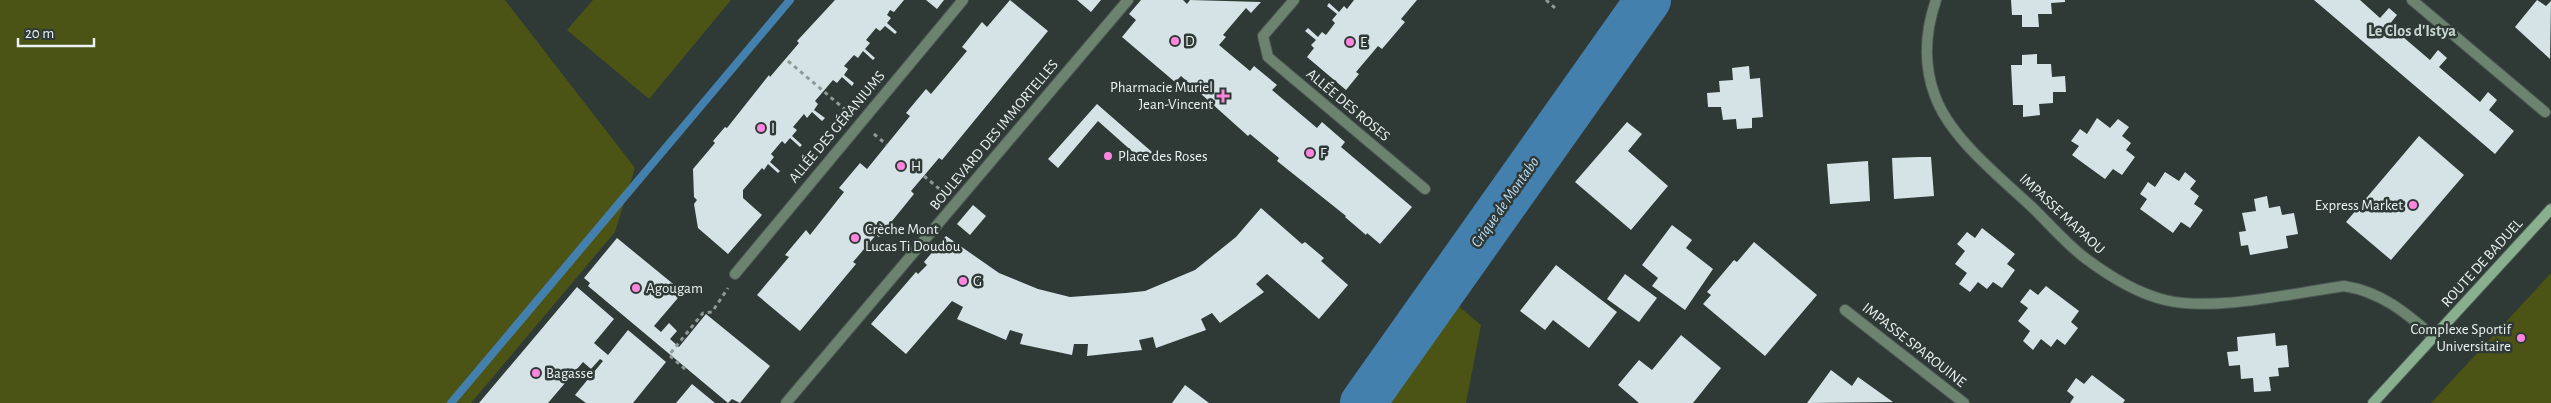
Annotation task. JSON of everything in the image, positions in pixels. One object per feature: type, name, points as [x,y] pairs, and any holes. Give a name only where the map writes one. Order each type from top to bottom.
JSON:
[{"type":"main road","name":"ROUTE DE BADUEL","points":[[2373,403],[2551,209]]},
{"type":"street","name":"ALLÉE DES GÉRANIUMS","points":[[735,274],[963,0]]},
{"type":"street","name":"BOULEVARD DES IMMORTELLES","points":[[786,403],[1128,0]]},
{"type":"street","name":"ALLÉE DES ROSES","points":[[1294,0],[1263,36],[1268,57],[1425,189]]},
{"type":"street","name":"IMPASSE MAPAOU","points":[[1936,0],[1926,51],[1928,76],[1945,118],[1980,157],[2084,258],[2117,280],[2141,292],[2187,304],[2214,304],[2344,286],[2360,289],[2388,300],[2434,337]]},
{"type":"street","points":[[2412,0],[2545,112]]},
{"type":"street","name":"IMPASSE SPAROUINE","points":[[1845,310],[1964,403]]},
{"type":"path","points":[[1546,0],[1555,8]]},
{"type":"path","points":[[788,61],[851,114]]},
{"type":"path","points":[[869,130],[887,145]]},
{"type":"path","points":[[924,176],[947,196]]},
{"type":"path","points":[[686,369],[669,355],[703,313],[712,312],[726,294]]},
{"type":"green space","points":[[0,0],[505,0],[635,168],[615,232],[471,403],[0,403]]},
{"type":"green space","points":[[593,0],[731,0],[649,99],[567,30]]},
{"type":"green space","name":"Complexe Sportif Universitaire","points":[[2551,273],[2551,403],[2431,403]]},
{"type":"green space","points":[[1457,305],[1481,325],[1466,403],[1388,403]]},
{"type":"building","name":"I","points":[[835,0],[904,0],[894,12],[890,10],[887,15],[891,18],[887,23],[897,32],[895,34],[885,26],[880,31],[876,28],[866,40],[870,43],[865,49],[875,58],[873,60],[863,51],[858,58],[854,55],[844,66],[848,69],[844,75],[854,83],[852,86],[842,77],[837,83],[833,80],[815,101],[818,104],[814,110],[825,118],[822,121],[812,112],[807,118],[804,114],[793,127],[797,130],[792,136],[802,145],[800,147],[790,138],[785,144],[782,141],[771,154],[774,157],[770,162],[780,171],[778,173],[768,164],[764,170],[762,168],[743,190],[743,198],[762,215],[728,254],[698,228],[694,204],[697,200],[694,197],[693,169],[715,143],[713,141],[725,127],[727,128],[769,75],[770,77],[799,43],[797,41]]},
{"type":"building","points":[[926,0],[944,0],[937,9]]},
{"type":"building","name":"H","points":[[1010,0],[1048,31],[942,160],[939,158],[911,191],[914,194],[879,237],[876,235],[853,262],[856,264],[800,331],[757,295],[789,257],[785,255],[806,230],[810,235],[844,192],[839,188],[860,163],[867,169],[910,116],[906,113],[926,89],[931,94],[967,51],[962,47],[982,22],[987,27]]},
{"type":"building","points":[[1077,0],[1101,0],[1091,12]]},
{"type":"building","name":"F","points":[[1141,0],[1183,0],[1187,4],[1190,0],[1261,2],[1251,13],[1246,8],[1223,35],[1226,37],[1219,45],[1250,71],[1254,66],[1277,85],[1272,90],[1317,128],[1322,122],[1345,142],[1341,147],[1412,207],[1380,244],[1367,233],[1366,235],[1346,216],[1277,161],[1279,158],[1250,134],[1248,136],[1181,76],[1175,82],[1122,37],[1136,20],[1129,14]]},
{"type":"building","name":"E","points":[[1354,0],[1417,0],[1401,19],[1405,22],[1382,49],[1378,46],[1356,72],[1359,74],[1346,90],[1307,57],[1314,48],[1311,45],[1316,40],[1305,31],[1308,28],[1318,37],[1322,32],[1326,35],[1335,23],[1332,20],[1337,14],[1327,6],[1329,3],[1339,12],[1344,6],[1347,9]]},
{"type":"building","points":[[2011,0],[2065,0],[2065,2],[2051,3],[2052,14],[2038,14],[2039,27],[2022,27],[2022,15],[2012,15]]},
{"type":"building","points":[[2314,0],[2360,0],[2380,18],[2389,8],[2397,15],[2389,25],[2430,60],[2438,50],[2447,58],[2439,67],[2480,102],[2488,92],[2497,100],[2489,110],[2514,131],[2495,154]]},
{"type":"building","points":[[2537,0],[2546,6],[2551,1],[2550,59],[2515,27]]},
{"type":"building","points":[[2037,54],[2037,64],[2051,64],[2052,77],[2065,76],[2066,92],[2053,92],[2053,103],[2039,104],[2040,115],[2023,117],[2023,105],[2013,105],[2011,65],[2022,65],[2022,55]]},
{"type":"building","points":[[1749,66],[1750,79],[1760,78],[1763,117],[1752,118],[1752,128],[1737,129],[1736,119],[1723,120],[1721,107],[1708,107],[1707,93],[1720,92],[1719,81],[1733,80],[1732,68]]},
{"type":"building","points":[[1097,104],[1152,152],[1143,161],[1098,121],[1058,168],[1048,159]]},
{"type":"building","points":[[2097,118],[2110,128],[2118,119],[2129,127],[2122,136],[2131,143],[2126,150],[2135,157],[2122,175],[2113,169],[2105,179],[2072,155],[2079,146],[2071,141],[2080,129],[2087,134]]},
{"type":"building","points":[[1627,122],[1642,134],[1628,151],[1668,186],[1631,230],[1575,182]]},
{"type":"building","points":[[2419,136],[2464,175],[2391,260],[2346,222]]},
{"type":"building","points":[[1931,157],[1934,196],[1894,199],[1892,158]]},
{"type":"building","points":[[1868,161],[1870,201],[1830,204],[1827,164]]},
{"type":"building","points":[[2165,172],[2179,181],[2185,172],[2196,181],[2190,189],[2199,196],[2194,204],[2203,210],[2190,228],[2181,222],[2173,233],[2140,209],[2147,199],[2140,194],[2148,182],[2155,187]]},
{"type":"building","points":[[2267,196],[2269,208],[2280,206],[2282,215],[2294,213],[2298,234],[2286,236],[2288,248],[2250,255],[2248,245],[2241,246],[2239,232],[2246,231],[2242,213],[2256,211],[2254,199]]},
{"type":"building","points":[[973,205],[986,216],[970,235],[957,224]]},
{"type":"building","name":"G","points":[[1261,208],[1302,244],[1305,242],[1324,258],[1321,261],[1348,285],[1319,319],[1267,274],[1256,284],[1264,292],[1220,323],[1212,313],[1201,319],[1206,330],[1156,348],[1153,337],[1139,340],[1142,350],[1087,356],[1088,344],[1074,344],[1072,355],[1020,344],[1023,334],[1010,330],[1006,340],[957,319],[963,307],[952,301],[906,354],[871,324],[916,272],[918,274],[927,265],[924,262],[946,236],[999,273],[1038,289],[1070,297],[1126,293],[1145,291],[1195,270],[1236,237]]},
{"type":"building","points":[[1672,225],[1692,240],[1686,248],[1713,269],[1685,310],[1652,286],[1658,278],[1642,265]]},
{"type":"building","points":[[1982,228],[2015,254],[2007,264],[2015,270],[2002,288],[1993,282],[1987,289],[1978,282],[1970,292],[1959,284],[1967,273],[1955,264],[1965,251],[1957,244],[1967,232],[1975,238]]},
{"type":"building","points":[[617,238],[683,292],[654,326],[661,332],[669,323],[677,331],[670,339],[679,347],[706,314],[770,366],[740,403],[732,399],[728,403],[588,286],[590,283],[584,278]]},
{"type":"building","points":[[1754,242],[1817,295],[1765,356],[1703,304],[1711,295],[1707,292],[1734,260],[1737,262]]},
{"type":"building","points":[[1556,265],[1617,312],[1589,348],[1553,320],[1545,330],[1520,311]]},
{"type":"building","points":[[1625,274],[1657,298],[1639,322],[1607,299]]},
{"type":"building","points":[[2046,286],[2079,311],[2071,322],[2078,328],[2065,345],[2057,339],[2051,347],[2041,339],[2033,350],[2023,341],[2030,331],[2018,321],[2028,308],[2020,302],[2030,289],[2038,295]]},
{"type":"building","name":"Bagasse","points":[[577,287],[614,319],[594,343],[608,355],[628,330],[666,362],[633,403],[586,403],[575,395],[603,361],[600,359],[591,369],[583,362],[548,403],[479,403]]},
{"type":"building","points":[[2275,333],[2276,346],[2287,345],[2289,367],[2278,368],[2279,376],[2269,377],[2271,391],[2254,392],[2253,378],[2241,379],[2240,365],[2229,366],[2227,352],[2238,351],[2237,337]]},
{"type":"building","points":[[1681,335],[1721,368],[1693,403],[1639,403],[1618,385],[1639,360],[1652,370]]},
{"type":"building","points":[[1831,370],[1852,386],[1858,377],[1893,402],[1807,403]]},
{"type":"building","points":[[2092,375],[2125,400],[2123,403],[2070,403],[2074,397],[2067,391],[2076,378],[2084,384]]},
{"type":"building","points":[[692,384],[715,403],[676,403]]},
{"type":"building","points":[[1185,385],[1209,403],[1172,403]]},
{"type":"waterway","points":[[451,403],[790,0]]},
{"type":"waterway","name":"Crique de Montabo","points":[[1363,403],[1648,0]]},
{"type":"place","name":"D","points":[[1175,41]]},
{"type":"place","name":"E","points":[[1350,42]]},
{"type":"place","name":"Pharmacie Muriel Jean-Vincent","points":[[1223,96]]},
{"type":"place","name":"I","points":[[761,128]]},
{"type":"place","name":"F","points":[[1310,153]]},
{"type":"place","name":"Place des Roses","points":[[1108,156]]},
{"type":"place","name":"H","points":[[901,166]]},
{"type":"place","name":"Express Market","points":[[2413,205]]},
{"type":"place","name":"Crèche Mont Lucas Ti Doudou","points":[[855,238]]},
{"type":"place","name":"G","points":[[963,281]]},
{"type":"place","name":"Agougam","points":[[636,288]]},
{"type":"place","name":"Complexe Sportif Universitaire","points":[[2521,338]]},
{"type":"place","name":"Bagasse","points":[[536,373]]},
{"type":"district","name":"Le Clos d'Istya","points":[[2412,31]]}]
